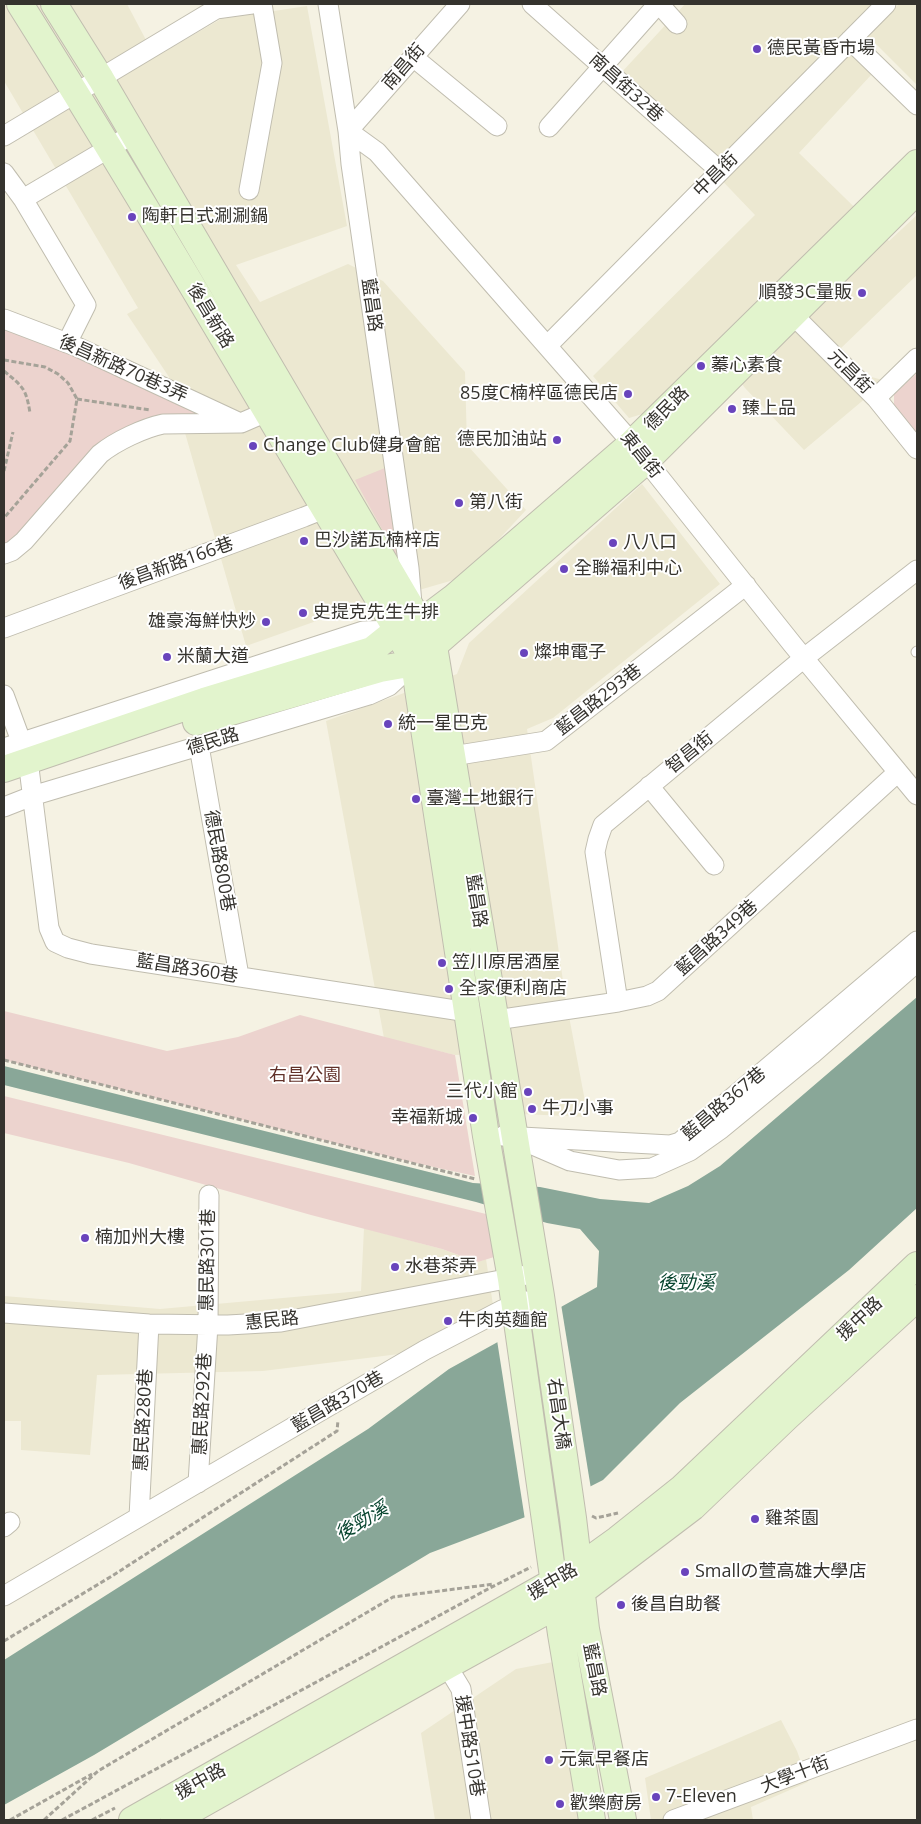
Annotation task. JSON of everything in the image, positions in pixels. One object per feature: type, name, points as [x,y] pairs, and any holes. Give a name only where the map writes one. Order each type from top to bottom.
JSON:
[{"type":"street","name":"後昌新路","points":[[20,4],[76,92],[397,630]]},
{"type":"street","name":"後昌新路","points":[[54,4],[134,134],[416,615]]},
{"type":"street","points":[[4,136],[101,79],[215,6],[252,4]]},
{"type":"street","points":[[249,190],[272,63],[262,4]]},
{"type":"street","name":"藍昌路","points":[[328,4],[348,130],[408,568],[416,615],[434,646],[440,758],[468,1012],[486,1136],[495,1183]]},
{"type":"street","name":"南昌街","points":[[348,130],[460,4]]},
{"type":"street","name":"南昌街32巷","points":[[532,4],[720,171]]},
{"type":"street","points":[[549,127],[601,66],[658,4],[677,24]]},
{"type":"street","name":"中昌街","points":[[547,346],[850,40],[879,6]]},
{"type":"street","points":[[850,40],[917,105]]},
{"type":"street","points":[[414,56],[496,126]]},
{"type":"street","name":"東昌街","points":[[348,130],[377,152],[639,452],[804,658],[917,795]]},
{"type":"street","points":[[23,199],[134,134]]},
{"type":"street","name":"德民路","points":[[786,307],[917,163]]},
{"type":"street","points":[[4,173],[23,199],[86,305],[67,343]]},
{"type":"street","name":"德民路","points":[[23,764],[199,746],[369,695],[388,686],[434,646],[639,452],[786,307],[917,191]]},
{"type":"street","name":"元昌街","points":[[786,307],[876,398],[917,449]]},
{"type":"street","name":"後昌新路70巷3弄","points":[[4,319],[67,343],[241,423]]},
{"type":"street","points":[[876,398],[917,358]]},
{"type":"street","name":"後昌新路70巷3弄","points":[[4,554],[12,551],[24,541],[108,447],[154,426],[163,424],[241,423],[268,413],[291,400]]},
{"type":"street","name":"德民路","points":[[4,787],[23,764],[204,701],[372,650],[416,615],[453,598],[639,452]]},
{"type":"street","name":"後昌新路166巷","points":[[4,628],[324,509],[346,496]]},
{"type":"street","name":"智昌街","points":[[618,1002],[595,852],[603,825],[804,658],[917,570]]},
{"type":"street","name":"藍昌路293巷","points":[[440,758],[546,741],[746,585]]},
{"type":"street","name":"藍昌路","points":[[397,630],[414,663],[440,758],[496,1020],[540,1293]]},
{"type":"street","name":"德民路","points":[[4,769],[192,724],[380,669],[414,663]]},
{"type":"street","points":[[4,695],[23,764]]},
{"type":"street","name":"德民路800巷","points":[[199,746],[239,976]]},
{"type":"street","name":"德民路","points":[[4,807],[23,764]]},
{"type":"street","name":"藍昌路360巷","points":[[23,764],[49,928],[55,942],[68,948],[91,954],[468,1012]]},
{"type":"street","name":"藍昌路349巷","points":[[496,1020],[618,1002],[647,996],[658,991],[898,772]]},
{"type":"street","points":[[649,786],[714,865]]},
{"type":"street","name":"藍昌路367巷","points":[[486,1136],[670,1145],[680,1142],[917,941]]},
{"type":"street","points":[[515,1137],[570,1161],[619,1170],[652,1168],[690,1151],[721,1129],[811,1055],[917,962]]},
{"type":"street","points":[[468,1012],[496,1020]]},
{"type":"street","points":[[495,1183],[516,1312]]},
{"type":"street","name":"惠民路301巷","points":[[208,1325],[209,1195]]},
{"type":"street","name":"惠民路","points":[[4,1313],[149,1324],[208,1325],[281,1322],[511,1279],[540,1293]]},
{"type":"street","name":"援中路","points":[[132,1820],[442,1657],[580,1580],[693,1507],[786,1418],[914,1285]]},
{"type":"street","name":"藍昌路370巷","points":[[4,1596],[425,1350],[502,1310],[516,1312],[540,1293]]},
{"type":"street","name":"右昌大橋","points":[[540,1293],[572,1518]]},
{"type":"street","name":"右昌大橋","points":[[516,1312],[547,1526]]},
{"type":"street","name":"惠民路280巷","points":[[138,1517],[149,1324]]},
{"type":"street","name":"惠民路292巷","points":[[198,1484],[208,1325]]},
{"type":"street","name":"藍昌路","points":[[572,1518],[587,1637],[623,1820]]},
{"type":"street","name":"藍昌路","points":[[547,1526],[592,1820]]},
{"type":"street","name":"援中路","points":[[174,1820],[442,1657]]},
{"type":"street","name":"援中路510巷","points":[[442,1657],[460,1689],[481,1820]]},
{"type":"street","name":"大學十街","points":[[673,1820],[917,1729]]},
{"type":"path","points":[[4,360],[45,367],[58,374],[68,383],[77,399],[70,441],[4,518]]},
{"type":"path","points":[[4,371],[22,386],[27,394],[30,413]]},
{"type":"path","points":[[4,471],[13,432]]},
{"type":"path","points":[[4,1060],[495,1183]]},
{"type":"path","points":[[4,1641],[112,1576],[337,1430],[339,1414]]},
{"type":"path","points":[[62,1820],[533,1566]]},
{"type":"path","points":[[10,1820],[98,1771],[393,1597],[497,1584]]},
{"type":"path","points":[[44,1820],[98,1771]]},
{"type":"shaded area","points":[[4,4],[127,4],[155,57],[221,19],[307,6],[347,226],[236,265],[260,302],[348,264],[383,281],[465,372],[467,445],[526,510],[464,577],[336,614],[246,646],[169,377],[127,314],[138,308],[4,81]]},
{"type":"shaded area","points":[[685,4],[868,4],[873,8],[838,43],[872,74],[799,153],[889,241],[917,215],[917,275],[839,350],[861,374],[886,381],[804,450],[745,388],[715,348],[649,412],[629,418],[593,376],[755,215],[620,74]]},
{"type":"shaded area","points":[[899,4],[917,4],[917,85],[867,35]]},
{"type":"shaded area","points":[[642,484],[720,584],[553,718],[527,729],[565,995],[588,1117],[522,1114],[512,1053],[455,1055],[384,1038],[326,721],[457,674],[469,643]]},
{"type":"shaded area","points":[[364,1228],[442,1249],[478,1262],[486,1259],[493,1305],[415,1352],[263,1371],[97,1375],[90,1455],[21,1450],[21,1421],[4,1421],[4,1296],[160,1309],[361,1291]]},
{"type":"shaded area","points":[[553,1662],[579,1820],[435,1820],[421,1733],[516,1669]]},
{"type":"shaded area","points":[[781,1720],[797,1751],[808,1782],[751,1807],[753,1820],[651,1820],[645,1778]]},
{"type":"green space","points":[[4,325],[68,349],[223,426],[149,435],[105,455],[4,555]]},
{"type":"green space","points":[[917,373],[917,435],[894,405],[894,394]]},
{"type":"green space","points":[[385,468],[400,562],[355,480]]},
{"type":"green space","name":"右昌公園","points":[[4,1011],[167,1051],[238,1037],[300,1015],[455,1055],[475,1176],[406,1161],[4,1060]]},
{"type":"green space","points":[[4,1096],[486,1214],[494,1257],[478,1262],[442,1249],[311,1215],[129,1163],[4,1133]]},
{"type":"water","name":"後勁溪","points":[[917,997],[917,1208],[849,1270],[680,1403],[603,1480],[544,1510],[430,1553],[94,1755],[4,1805],[4,1660],[368,1429],[449,1369],[597,1287],[599,1251],[580,1229],[547,1223],[476,1202],[4,1085],[4,1066],[473,1183],[540,1187],[600,1199],[649,1203],[688,1186],[720,1166]]},
{"type":"pier","points":[[561,1304],[591,1489],[525,1520],[497,1340]]},
{"type":"place","name":"德民黃昏市場","points":[[757,49]]},
{"type":"place","name":"陶軒日式涮涮鍋","points":[[132,217]]},
{"type":"place","name":"順發3C量販","points":[[862,293]]},
{"type":"place","name":"蓁心素食","points":[[701,366]]},
{"type":"place","name":"85度C楠梓區德民店","points":[[628,394]]},
{"type":"place","name":"臻上品","points":[[732,409]]},
{"type":"place","name":"德民加油站","points":[[557,440]]},
{"type":"place","name":"Change Club健身會館","points":[[253,446]]},
{"type":"place","name":"第八街","points":[[459,503]]},
{"type":"place","name":"巴沙諾瓦楠梓店","points":[[304,541]]},
{"type":"place","name":"八八口","points":[[613,543]]},
{"type":"place","name":"全聯福利中心","points":[[564,569]]},
{"type":"place","name":"史提克先生牛排","points":[[303,613]]},
{"type":"place","name":"雄豪海鮮快炒","points":[[266,622]]},
{"type":"place","name":"燦坤電子","points":[[524,653]]},
{"type":"place","name":"米蘭大道","points":[[167,657]]},
{"type":"place","name":"統一星巴克","points":[[388,724]]},
{"type":"place","name":"臺灣土地銀行","points":[[416,799]]},
{"type":"place","name":"笠川原居酒屋","points":[[442,963]]},
{"type":"place","name":"全家便利商店","points":[[449,989]]},
{"type":"place","name":"三代小館","points":[[528,1092]]},
{"type":"place","name":"牛刀小事","points":[[532,1109]]},
{"type":"place","name":"幸福新城","points":[[473,1118]]},
{"type":"place","name":"楠加州大樓","points":[[85,1238]]},
{"type":"place","name":"水巷茶弄","points":[[395,1267]]},
{"type":"place","name":"牛肉英麵館","points":[[448,1321]]},
{"type":"place","name":"雞茶園","points":[[755,1519]]},
{"type":"place","name":"Smallの萱高雄大學店","points":[[685,1572]]},
{"type":"place","name":"後昌自助餐","points":[[621,1605]]},
{"type":"place","name":"元氣早餐店","points":[[549,1760]]},
{"type":"place","name":"7-Eleven","points":[[656,1797]]},
{"type":"place","name":"歡樂廚房","points":[[560,1804]]}]
